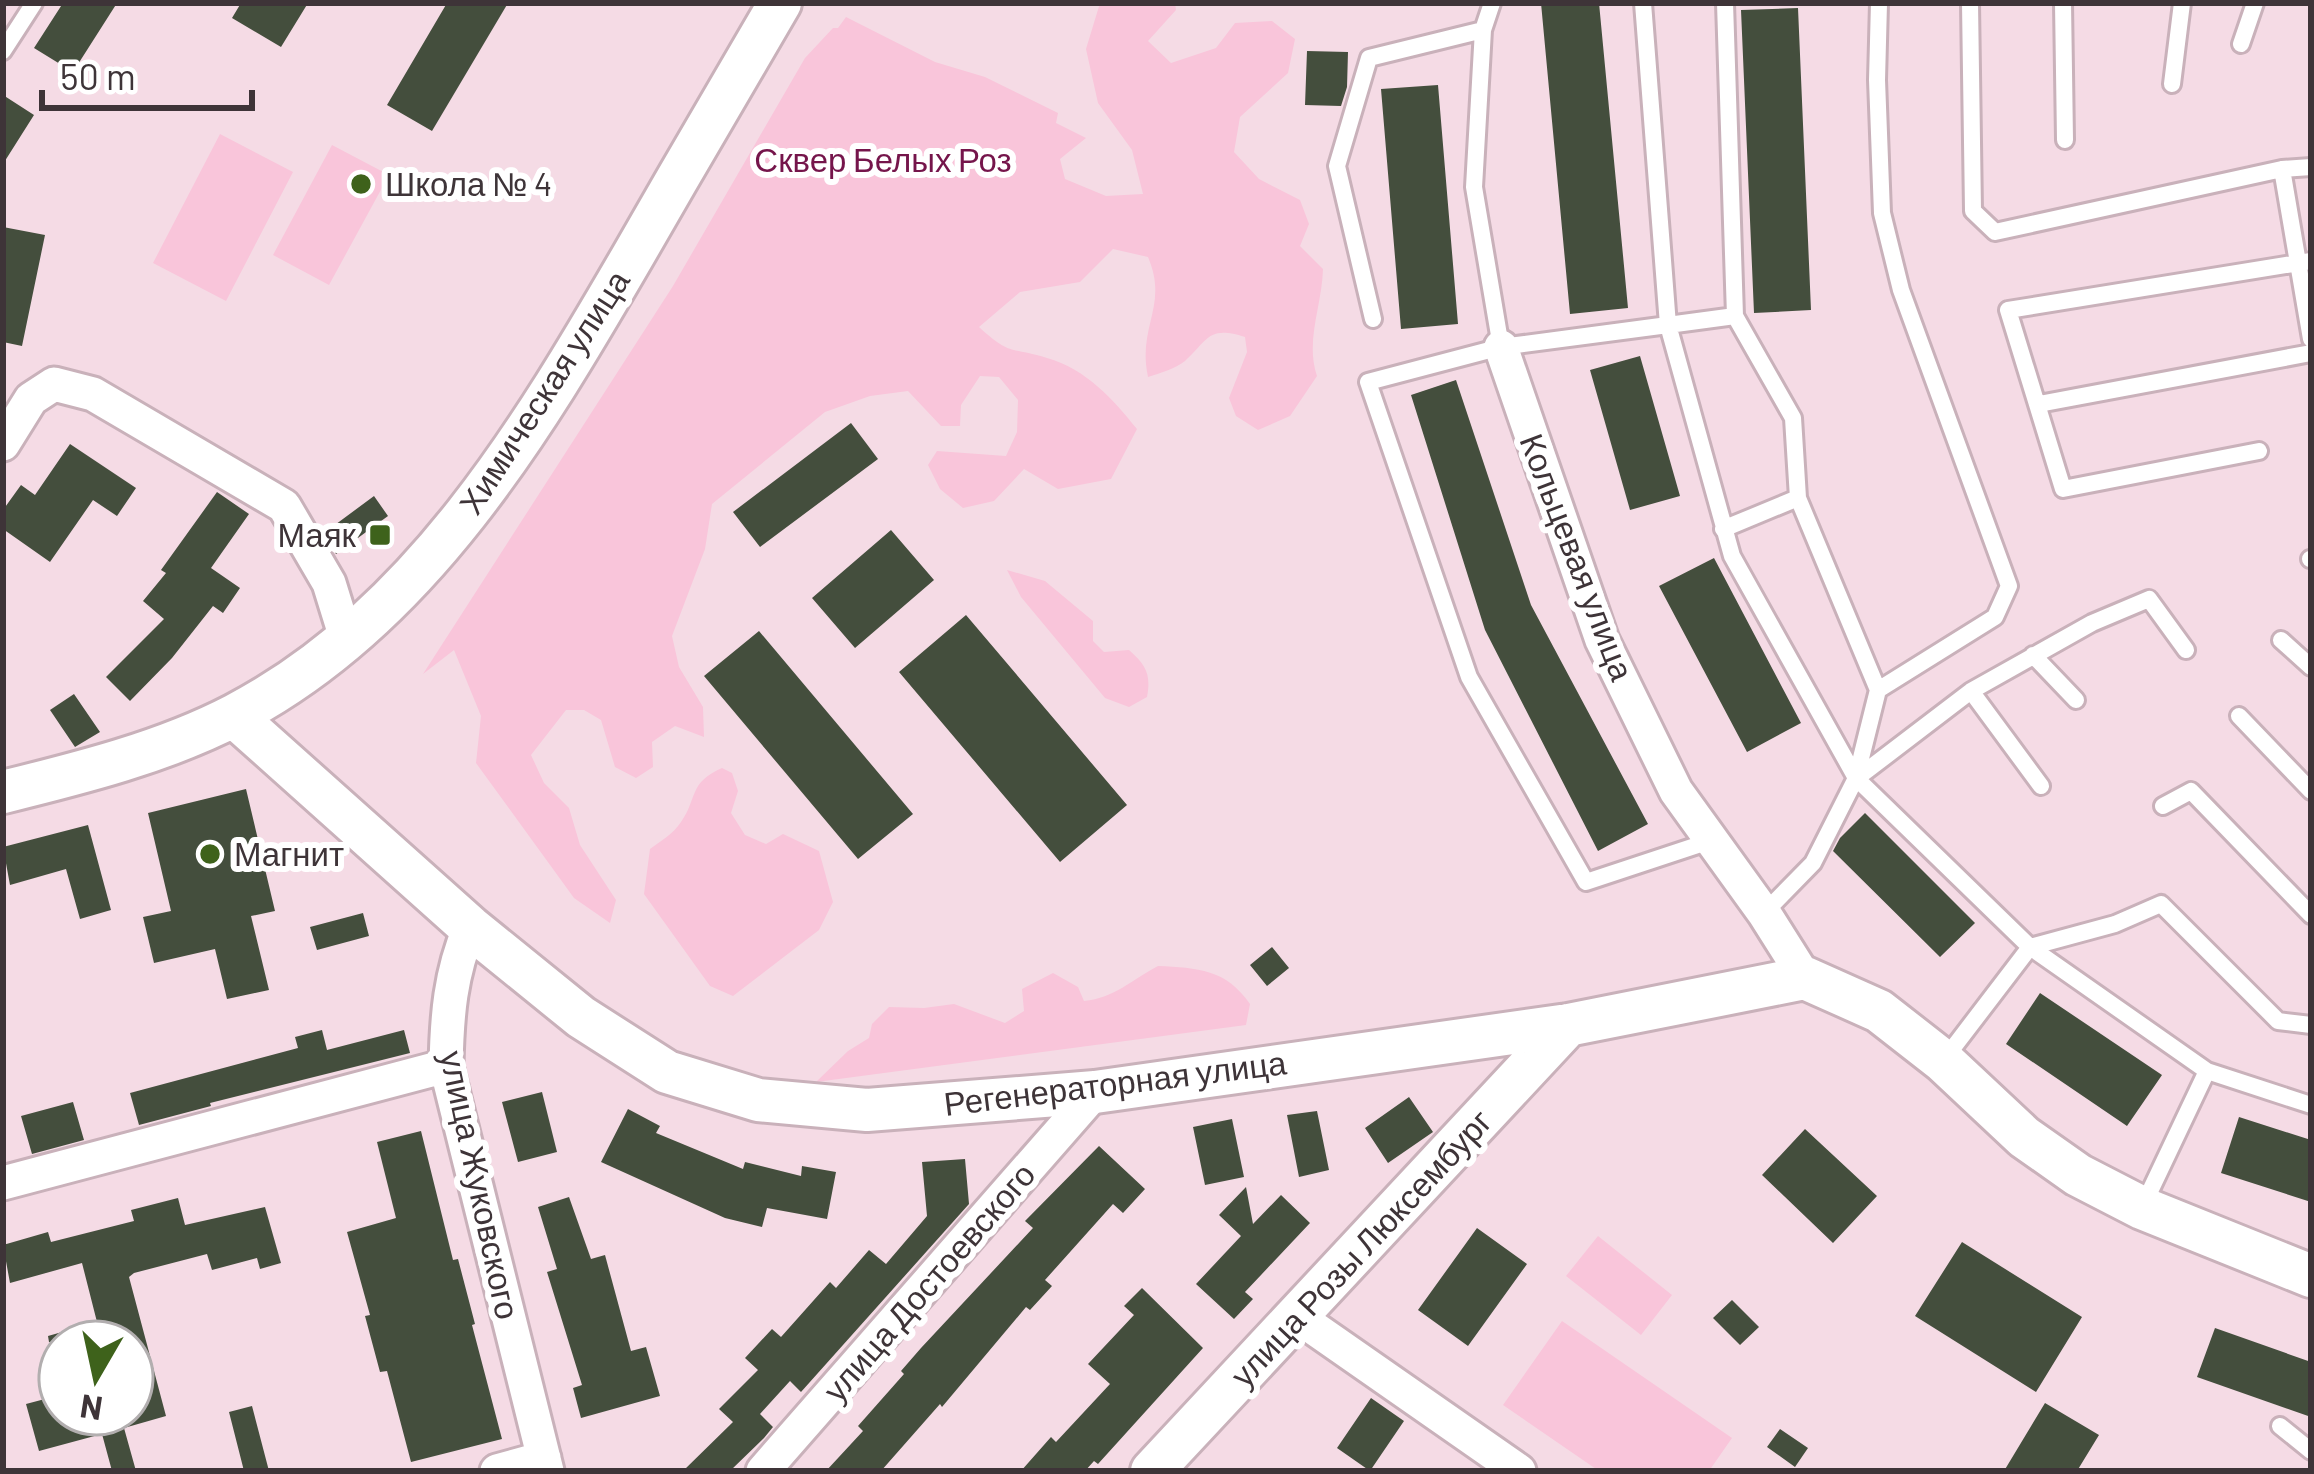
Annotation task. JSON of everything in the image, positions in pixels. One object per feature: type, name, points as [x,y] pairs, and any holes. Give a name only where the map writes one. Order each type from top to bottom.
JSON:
[{"type":"street","name":"Химическая улица","points":[[3,792],[150,748],[234,716],[292,680],[346,638],[430,557],[502,464],[587,334],[780,3]]},
{"type":"street","name":"Кольцевая улица","points":[[1501,347],[1602,640],[1676,791],[1764,913],[1804,978]]},
{"type":"street","points":[[3,444],[31,398],[55,384],[93,394],[284,506],[329,584],[346,638]]},
{"type":"street","points":[[234,716],[470,927]]},
{"type":"street","name":"улица Жуковского","points":[[470,927],[448,1001],[446,1066],[545,1465]]},
{"type":"street","name":"Регенераторная улица","points":[[470,927],[580,1017],[667,1072],[758,1100],[867,1110],[1095,1092],[1568,1025],[1804,978]]},
{"type":"street","points":[[1804,978],[1879,1012],[1943,1061],[2024,1137],[2078,1175],[2142,1208],[2311,1276]]},
{"type":"street","name":"улица Розы Люксембург","points":[[1152,1471],[1568,1025]]},
{"type":"street","points":[[3,1183],[446,1066]]},
{"type":"street","name":"улица Достоевского","points":[[764,1471],[1095,1092]]},
{"type":"street","points":[[1298,1317],[1520,1471]]},
{"type":"street","points":[[496,1471],[545,1465]]},
{"type":"lane","points":[[3,51],[34,3]]},
{"type":"lane","name":"Кольцевая улица","points":[[1492,3],[1483,30],[1474,187],[1501,347]]},
{"type":"lane","points":[[1643,3],[1668,325],[1723,529],[1732,556],[1856,778],[2030,946],[2207,1070],[2311,1105]]},
{"type":"lane","points":[[1725,3],[1735,316],[1792,418],[1798,498],[1878,690],[1856,778],[1813,863],[1764,913]]},
{"type":"lane","points":[[1878,690],[1995,617],[2009,586],[1901,290],[1882,213],[1876,80],[1879,3]]},
{"type":"lane","points":[[1970,3],[1973,211],[1995,232],[2282,169],[2311,167]]},
{"type":"lane","points":[[2063,3],[2066,140]]},
{"type":"lane","points":[[2172,83],[2182,3]]},
{"type":"lane","points":[[2241,44],[2255,3]]},
{"type":"lane","points":[[1373,319],[1337,166],[1370,58],[1483,30]]},
{"type":"lane","points":[[2282,169],[2304,262],[2311,340]]},
{"type":"lane","points":[[2259,451],[2063,489],[2008,310],[2304,262]]},
{"type":"lane","points":[[1710,841],[1586,882],[1469,676],[1368,382],[1501,347],[1735,316]]},
{"type":"lane","points":[[2038,404],[2311,353]]},
{"type":"lane","points":[[1723,529],[1798,498]]},
{"type":"lane","points":[[1856,778],[1971,691],[2149,598],[2186,650]]},
{"type":"lane","points":[[2281,640],[2311,667]]},
{"type":"lane","points":[[2033,655],[2076,700]]},
{"type":"lane","points":[[1971,691],[2042,786]]},
{"type":"lane","points":[[2239,716],[2311,791]]},
{"type":"lane","points":[[2163,806],[2191,791],[2311,915]]},
{"type":"lane","points":[[1943,1061],[2030,946],[2115,924],[2161,904],[2278,1021],[2311,1025]]},
{"type":"lane","points":[[2142,1208],[2207,1070]]},
{"type":"lane","points":[[2280,1426],[2311,1450]]},
{"type":"green space","name":"Сквер Белых Роз","points":[[1100,3],[1175,3],[1176,10],[1148,41],[1171,63],[1216,48],[1235,23],[1272,21],[1295,39],[1288,73],[1240,117],[1234,152],[1259,179],[1300,200],[1309,224],[1300,246],[1323,269],[1313,337],[1317,376],[1290,416],[1258,430],[1236,416],[1229,398],[1247,352],[1245,337],[1216,334],[1181,364],[1148,377],[1146,344],[1154,274],[1148,257],[1113,249],[1080,282],[1020,292],[979,327],[1005,347],[1074,370],[1098,386],[1128,418],[1137,429],[1111,479],[1058,489],[1024,469],[994,501],[963,508],[940,489],[928,465],[937,451],[1006,456],[1017,432],[1018,400],[999,377],[980,376],[961,405],[960,426],[941,426],[908,391],[870,396],[825,412],[712,504],[705,549],[672,636],[679,667],[703,707],[704,737],[675,726],[652,742],[653,767],[636,778],[615,767],[601,720],[584,710],[566,710],[531,755],[544,783],[569,808],[580,845],[616,900],[610,923],[574,898],[476,763],[481,716],[454,650],[423,674],[673,286],[805,58],[833,28],[846,17],[935,62],[985,77],[1058,113],[1056,123],[1086,138],[1060,159],[1065,179],[1106,196],[1143,194],[1132,150],[1098,103],[1086,49]]},
{"type":"green space","points":[[220,134],[293,172],[226,301],[153,263]]},
{"type":"green space","points":[[332,145],[389,175],[329,285],[273,255]]},
{"type":"green space","points":[[1007,570],[1045,581],[1093,621],[1093,641],[1104,652],[1129,650],[1146,671],[1147,697],[1129,707],[1105,698],[1021,597]]},
{"type":"green space","points":[[722,768],[732,773],[738,791],[731,813],[745,835],[766,844],[783,834],[819,851],[833,902],[819,930],[733,996],[710,986],[644,894],[650,849],[678,826],[704,779]]},
{"type":"green space","points":[[1158,966],[1221,977],[1250,1004],[1246,1025],[816,1082],[869,1038],[872,1024],[889,1007],[954,1004],[1005,1023],[1024,1011],[1022,989],[1053,973],[1078,987],[1084,1001],[1114,992]]},
{"type":"green space","points":[[1598,1236],[1672,1295],[1641,1335],[1566,1276]]},
{"type":"green space","points":[[1562,1321],[1732,1438],[1709,1471],[1599,1471],[1503,1405]]},
{"type":"building","points":[[63,3],[117,3],[73,72],[34,48]]},
{"type":"building","points":[[241,3],[308,3],[281,47],[232,18]]},
{"type":"building","points":[[447,3],[508,3],[432,131],[387,105]]},
{"type":"building","points":[[1541,3],[1599,3],[1628,308],[1570,314]]},
{"type":"building","points":[[1798,8],[1811,310],[1754,313],[1741,10]]},
{"type":"building","points":[[1307,51],[1348,52],[1341,106],[1305,105]]},
{"type":"building","points":[[1438,85],[1458,324],[1401,329],[1381,89]]},
{"type":"building","points":[[3,95],[34,115],[3,164]]},
{"type":"building","points":[[3,227],[45,235],[22,346],[3,342]]},
{"type":"building","points":[[1640,356],[1680,496],[1630,510],[1590,370]]},
{"type":"building","points":[[1456,380],[1531,605],[1648,824],[1598,851],[1485,630],[1411,395]]},
{"type":"building","points":[[851,423],[878,459],[760,547],[733,512]]},
{"type":"building","points":[[70,444],[136,488],[117,516],[93,500],[50,562],[3,529],[3,510],[21,485],[35,495]]},
{"type":"building","points":[[217,492],[249,514],[211,568],[240,588],[223,613],[213,606],[130,701],[106,677],[164,619],[143,601]]},
{"type":"building","points":[[374,496],[388,516],[336,554],[324,533]]},
{"type":"building","points":[[891,530],[934,580],[855,648],[812,598]]},
{"type":"building","points":[[1714,558],[1801,723],[1747,752],[1659,586]]},
{"type":"building","points":[[966,615],[1127,805],[1060,862],[899,672]]},
{"type":"building","points":[[759,631],[913,814],[858,859],[704,676]]},
{"type":"building","points":[[74,694],[100,732],[75,747],[50,710]]},
{"type":"building","name":"Магнит","points":[[246,789],[275,911],[251,916],[269,990],[227,999],[215,949],[154,963],[143,917],[171,911],[148,813]]},
{"type":"building","points":[[1865,813],[1975,923],[1940,957],[1833,851]]},
{"type":"building","points":[[88,825],[111,910],[80,919],[66,869],[10,885],[3,847]]},
{"type":"building","points":[[363,913],[369,936],[317,950],[310,927]]},
{"type":"building","points":[[1272,947],[1289,968],[1267,986],[1250,965]]},
{"type":"building","points":[[2040,993],[2162,1075],[2127,1126],[2006,1044]]},
{"type":"building","points":[[322,1030],[327,1050],[404,1030],[410,1053],[139,1125],[130,1093],[298,1048],[295,1037]]},
{"type":"building","points":[[542,1092],[557,1152],[518,1162],[502,1102]]},
{"type":"building","points":[[1409,1097],[1433,1132],[1388,1163],[1365,1128]]},
{"type":"building","points":[[73,1102],[84,1140],[32,1154],[21,1116]]},
{"type":"building","points":[[628,1109],[660,1126],[656,1133],[743,1169],[745,1162],[801,1176],[802,1166],[836,1172],[827,1219],[767,1208],[762,1227],[725,1218],[601,1162]]},
{"type":"building","points":[[1317,1111],[1329,1170],[1299,1177],[1287,1115]]},
{"type":"building","points":[[2239,1117],[2311,1140],[2311,1202],[2221,1173]]},
{"type":"building","points":[[1232,1119],[1244,1177],[1205,1185],[1193,1127]]},
{"type":"building","points":[[1805,1129],[1877,1196],[1833,1243],[1762,1175]]},
{"type":"building","points":[[421,1131],[502,1439],[411,1462],[387,1371],[380,1372],[347,1232],[396,1218],[377,1142]]},
{"type":"building","points":[[1099,1146],[1145,1189],[1123,1213],[1113,1204],[1045,1280],[1052,1286],[1030,1310],[1026,1307],[881,1471],[826,1471],[863,1431],[858,1426],[904,1374],[901,1371],[1033,1228],[1025,1221]]},
{"type":"building","points":[[965,1159],[969,1204],[801,1392],[790,1381],[760,1414],[773,1427],[764,1438],[730,1471],[683,1471],[733,1422],[719,1409],[758,1370],[745,1358],[772,1329],[781,1337],[830,1282],[836,1288],[869,1250],[886,1264],[927,1216],[922,1162]]},
{"type":"building","points":[[1246,1187],[1253,1224],[1281,1195],[1310,1223],[1245,1292],[1253,1299],[1234,1319],[1196,1284],[1241,1236],[1219,1215]]},
{"type":"building","points":[[569,1197],[591,1259],[605,1255],[631,1351],[646,1347],[660,1396],[581,1418],[573,1388],[582,1385],[547,1272],[557,1269],[538,1207]]},
{"type":"building","points":[[178,1198],[185,1225],[265,1207],[281,1263],[260,1269],[257,1258],[212,1270],[207,1254],[134,1273],[129,1277],[140,1318],[96,1318],[82,1263],[10,1283],[3,1245],[48,1232],[51,1242],[134,1221],[131,1210]]},
{"type":"building","points":[[1477,1228],[1527,1264],[1468,1346],[1418,1310]]},
{"type":"building","points":[[1962,1242],[2082,1317],[2036,1392],[1915,1316]]},
{"type":"building","points":[[1142,1288],[1203,1348],[1098,1464],[1094,1461],[1085,1471],[1021,1471],[1051,1437],[1056,1442],[1110,1384],[1088,1364],[1134,1315],[1124,1306]]},
{"type":"building","points":[[1732,1300],[1759,1327],[1740,1345],[1713,1318]]},
{"type":"building","points":[[2215,1328],[2311,1362],[2311,1417],[2197,1377]]},
{"type":"building","points":[[156,1378],[166,1416],[156,1419]]},
{"type":"building","points":[[1371,1398],[1404,1421],[1370,1471],[1337,1448]]},
{"type":"building","points":[[36,1401],[36,1438],[87,1438],[39,1451],[26,1404]]},
{"type":"building","points":[[2045,1403],[2099,1435],[2077,1471],[2004,1471]]},
{"type":"building","points":[[252,1406],[269,1471],[244,1471],[229,1412]]},
{"type":"building","points":[[1780,1429],[1808,1448],[1795,1467],[1767,1447]]},
{"type":"building","points":[[103,1438],[127,1438],[136,1471],[112,1471]]},
{"type":"place","name":"Школа № 4","points":[[361,184]]},
{"type":"place","name":"Маяк","points":[[380,535]]},
{"type":"place","name":"Магнит","points":[[210,854]]}]
